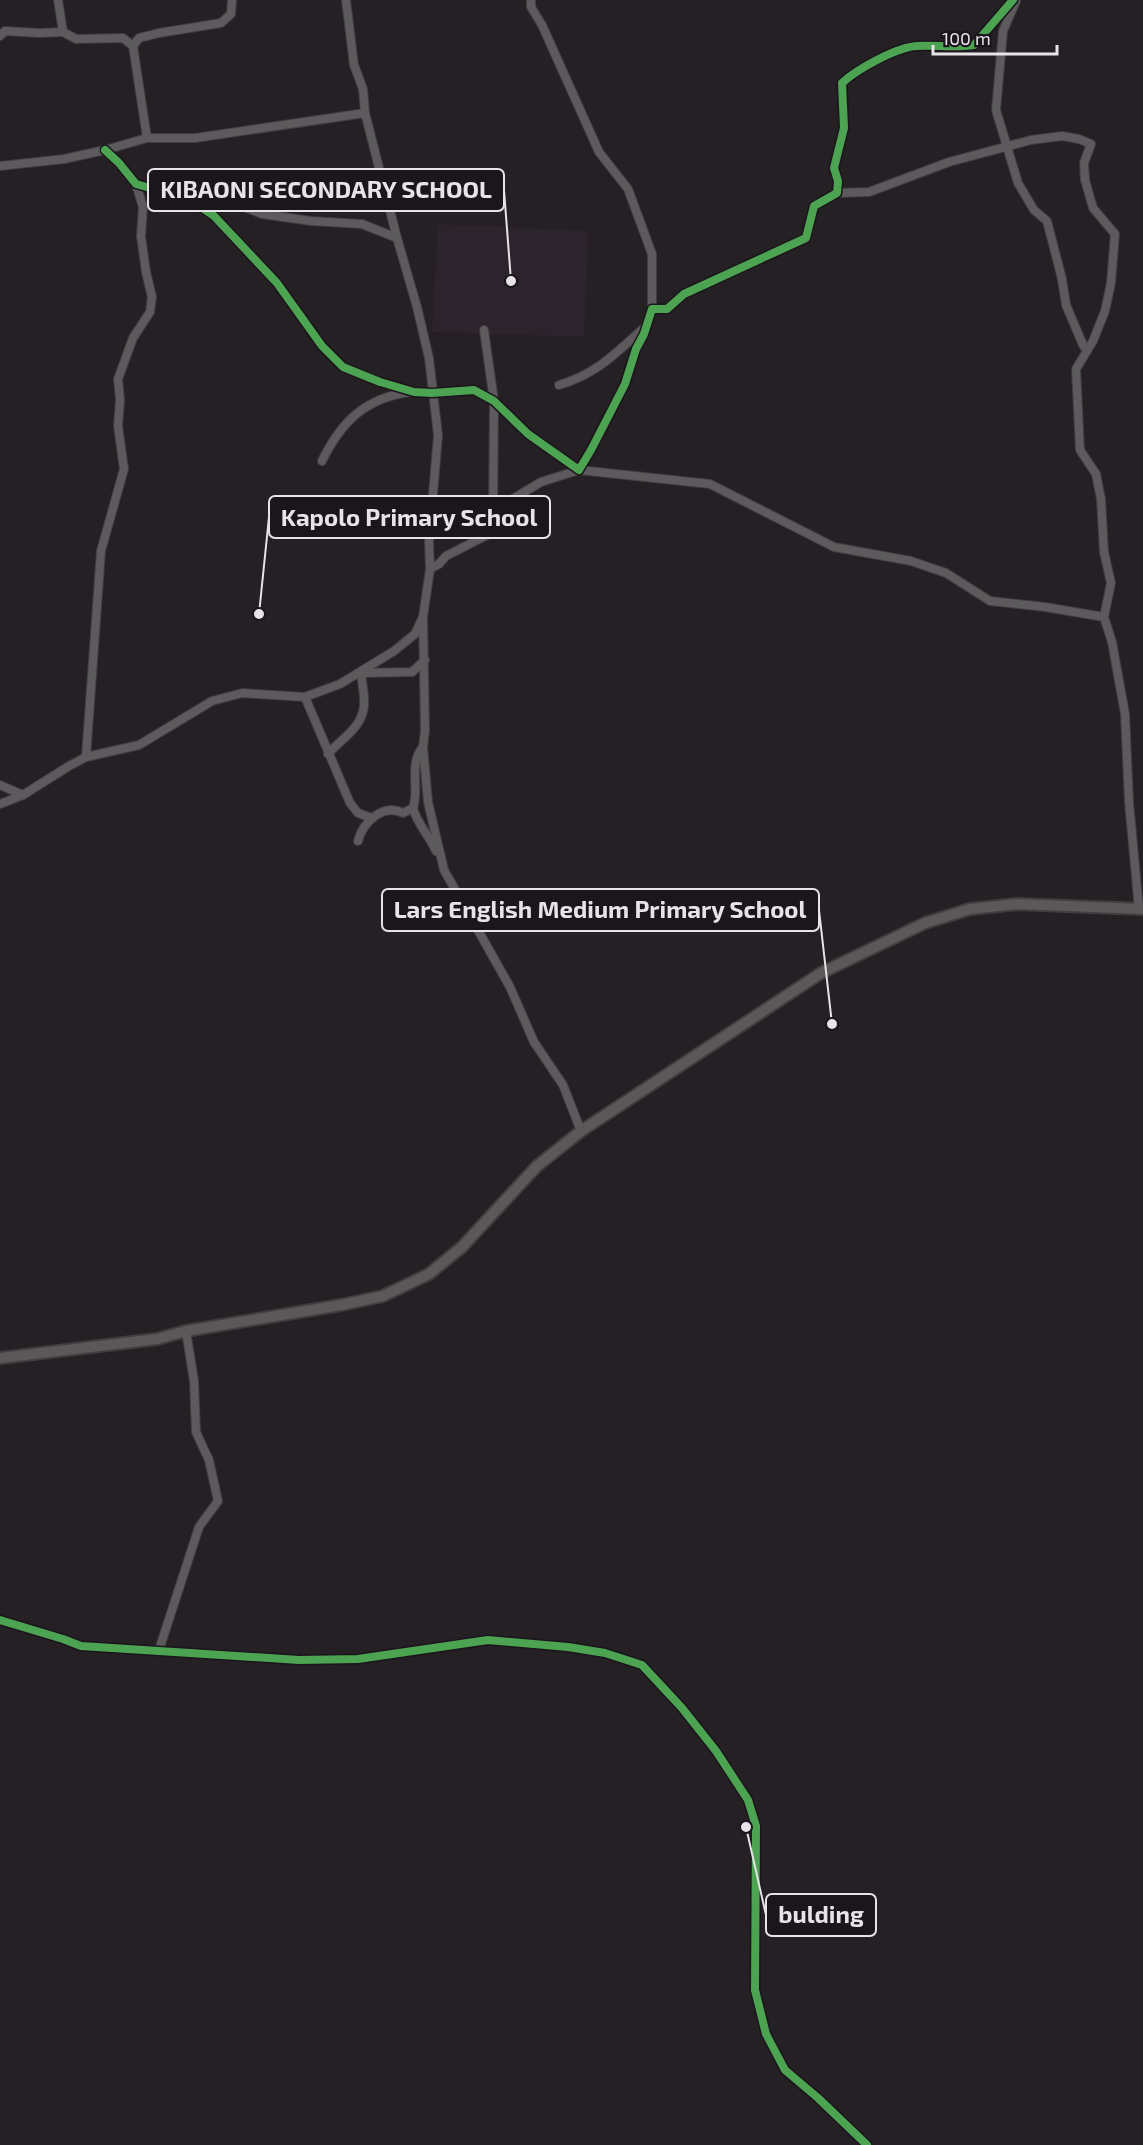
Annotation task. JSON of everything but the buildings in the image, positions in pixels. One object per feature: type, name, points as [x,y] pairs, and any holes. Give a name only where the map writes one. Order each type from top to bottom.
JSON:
[{"type":"main road","points":[[0,1358],[157,1339],[186,1331],[383,1296],[429,1274],[462,1247],[537,1166],[581,1131],[820,973],[925,922],[970,909],[1017,904],[1141,909]]},
{"type":"street","points":[[58,0],[63,32]]},
{"type":"street","points":[[133,46],[139,38],[221,23],[231,14],[232,0]]},
{"type":"street","points":[[346,0],[354,65],[363,89],[365,112],[429,358],[438,435],[429,542],[430,569],[423,617],[425,660],[423,747],[428,802],[444,870]]},
{"type":"street","points":[[531,0],[531,7],[542,25],[599,152],[628,189],[652,254],[652,309],[644,334],[636,349],[625,384],[579,470]]},
{"type":"street","points":[[837,193],[838,181],[834,168],[844,128],[842,82],[851,74],[915,46],[944,48],[974,45],[1015,0]]},
{"type":"street","points":[[1015,0],[1003,31],[996,110],[1018,183],[1034,210],[1047,221],[1062,279],[1066,305],[1087,351]]},
{"type":"street","points":[[0,36],[5,31],[63,32],[76,39],[123,38],[133,46],[147,138]]},
{"type":"street","points":[[0,165],[64,159],[147,138],[195,138],[365,112]]},
{"type":"street","points":[[652,309],[668,309],[684,294],[806,238],[814,206],[837,193],[868,192],[949,162],[1031,140],[1062,136],[1090,144],[1084,163],[1086,180],[1093,208],[1115,234],[1115,250],[1105,312],[1076,369],[1080,450],[1096,474],[1101,499],[1104,552],[1111,583],[1104,617],[1112,642],[1125,714],[1129,802],[1141,909]]},
{"type":"street","points":[[86,757],[101,551],[124,469],[118,426],[120,400],[118,379],[133,338],[150,312],[152,297],[141,236],[143,207],[136,184],[105,150]]},
{"type":"street","points":[[136,184],[189,199],[214,216],[277,283],[322,346],[343,367],[380,382],[414,392]]},
{"type":"street","points":[[160,190],[195,193],[220,202],[237,204],[262,214],[310,221],[362,224],[397,238]]},
{"type":"street","points":[[559,385],[591,373],[628,344],[645,327]]},
{"type":"street","points":[[430,569],[446,556],[489,534],[493,520],[494,400],[484,330]]},
{"type":"street","points":[[322,461],[331,441],[361,409],[389,395],[474,390],[494,400],[528,434],[579,470]]},
{"type":"street","points":[[493,520],[511,500],[541,482],[579,470],[710,484],[834,547],[920,564],[946,573],[990,602],[1045,607],[1104,617]]},
{"type":"street","points":[[0,804],[23,795],[86,757],[139,746],[212,701],[242,693],[305,697],[340,684],[394,651],[415,634],[423,617]]},
{"type":"street","points":[[361,673],[403,674],[412,672],[425,660]]},
{"type":"street","points":[[328,754],[352,730],[362,715],[364,704],[361,673]]},
{"type":"street","points":[[403,674],[424,685]]},
{"type":"street","points":[[305,697],[350,803],[358,813],[372,818]]},
{"type":"street","points":[[423,747],[417,758],[414,780],[415,818],[430,837],[444,870],[510,987],[534,1042],[563,1085],[581,1131]]},
{"type":"street","points":[[0,785],[23,795]]},
{"type":"street","points":[[358,841],[372,818],[385,810],[395,809],[403,813],[413,808]]},
{"type":"street","points":[[159,1650],[199,1527],[218,1501],[209,1460],[196,1432],[194,1381],[186,1331]]},
{"type":"street","points":[[0,1620],[81,1646],[288,1659],[358,1659],[488,1640],[568,1647],[605,1653],[642,1665],[682,1708],[716,1751],[748,1800],[756,1826],[756,1990],[766,2034],[785,2070],[867,2145]]},
{"type":"shaded area","points":[[438,224],[589,231],[584,337],[432,332]]},
{"type":"cycle path","points":[[105,150],[136,184],[189,199],[214,216],[277,283],[322,346],[343,367],[380,382],[414,392],[474,390],[494,401],[528,434],[579,470],[625,384],[652,309],[667,309],[684,294],[806,238],[814,206],[837,193],[838,181],[834,168],[844,128],[842,83],[857,71],[909,47],[974,45],[1013,0]]},
{"type":"cycle path","points":[[0,1620],[81,1646],[299,1660],[358,1659],[488,1640],[568,1647],[605,1653],[642,1665],[682,1708],[716,1751],[748,1800],[756,1826],[755,1990],[766,2034],[785,2070],[867,2145]]},
{"type":"place","name":"KIBAONI SECONDARY SCHOOL","points":[[511,281]]},
{"type":"place","name":"Kapolo Primary School","points":[[259,614]]},
{"type":"place","name":"Lars English Medium Primary School","points":[[832,1024]]},
{"type":"place","name":"bulding","points":[[746,1827]]}]
